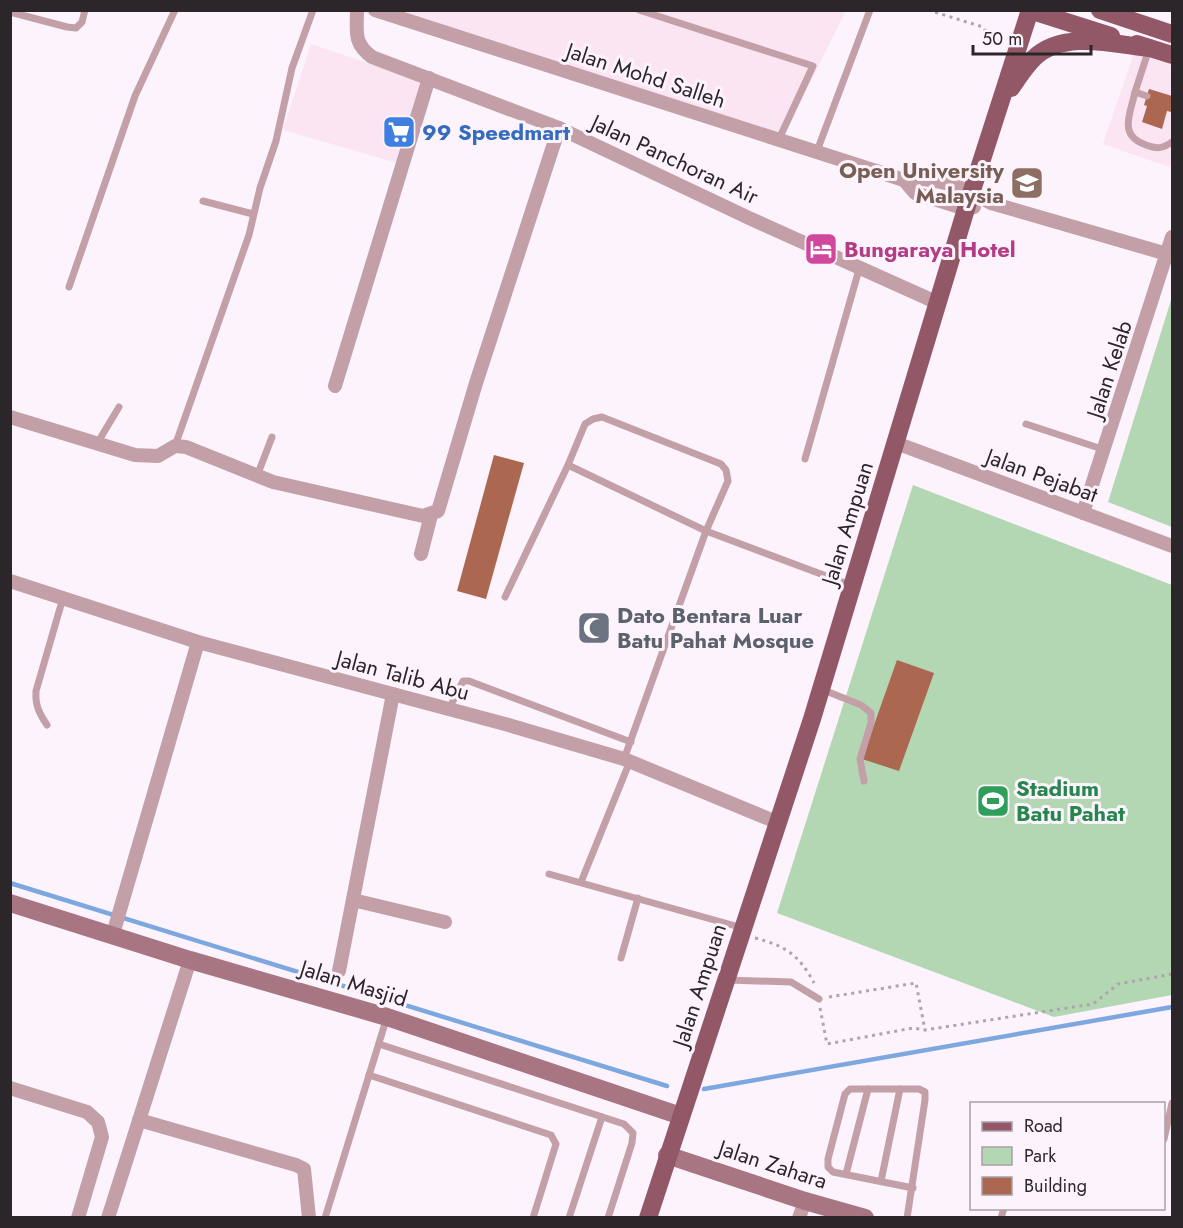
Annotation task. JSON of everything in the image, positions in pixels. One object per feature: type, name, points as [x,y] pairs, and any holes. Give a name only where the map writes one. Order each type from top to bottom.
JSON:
[{"type":"main road","points":[[1100,10],[1173,34]]},
{"type":"main road","points":[[1029,11],[1173,55]]},
{"type":"main road","name":"Jalan Ampuan","points":[[648,1218],[779,823],[854,586],[969,200],[1002,102],[1029,11]]},
{"type":"main road","points":[[1002,102],[1035,57],[1054,46],[1079,40],[1149,48]]},
{"type":"street","name":"Jalan Panchoran Air","points":[[357,10],[357,41],[362,50],[372,57],[559,128],[749,218],[938,303]]},
{"type":"street","name":"Jalan Mohd Salleh","points":[[375,10],[904,180],[915,193],[969,200]]},
{"type":"street","points":[[335,386],[429,78]]},
{"type":"street","points":[[10,417],[135,455],[158,456],[175,446],[186,447],[273,482],[394,510],[423,516],[431,515],[438,511],[476,383],[559,128]]},
{"type":"street","points":[[969,200],[991,204],[1167,254]]},
{"type":"street","name":"Jalan Kelab","points":[[1083,513],[1173,237]]},
{"type":"street","name":"Jalan Pejabat","points":[[896,443],[1173,546]]},
{"type":"street","points":[[421,554],[431,515]]},
{"type":"street","name":"Jalan Talib Abu","points":[[10,581],[198,642],[449,709],[627,760],[779,823]]},
{"type":"street","points":[[115,928],[198,642]]},
{"type":"street","points":[[339,971],[393,694]]},
{"type":"street","points":[[353,900],[445,922]]},
{"type":"street","name":"Jalan Masjid","points":[[10,903],[115,928],[190,960],[387,1017],[681,1116]]},
{"type":"street","points":[[108,1218],[190,960]]},
{"type":"street","points":[[10,1088],[87,1112],[98,1122],[102,1137],[78,1218]]},
{"type":"street","points":[[139,1120],[304,1169],[309,1218]]},
{"type":"street","name":"Jalan Zahara","points":[[667,1155],[802,1209],[865,1218]]},
{"type":"lane","points":[[10,12],[76,28],[82,22],[85,10]]},
{"type":"lane","points":[[69,286],[135,96],[175,10]]},
{"type":"lane","points":[[175,446],[249,235],[253,214],[276,141],[292,68],[313,10]]},
{"type":"lane","points":[[639,10],[813,66],[779,139]]},
{"type":"lane","points":[[817,151],[870,10]]},
{"type":"lane","points":[[1149,48],[1135,92],[1128,130],[1135,141],[1154,148],[1163,149],[1173,142]]},
{"type":"lane","points":[[1135,92],[1147,96]]},
{"type":"lane","points":[[203,201],[253,214]]},
{"type":"lane","points":[[805,459],[860,266]]},
{"type":"lane","points":[[98,442],[118,407]]},
{"type":"lane","points":[[505,597],[585,424],[593,419],[602,417],[721,464],[726,470],[728,481],[706,531],[631,742],[627,760],[581,882]]},
{"type":"lane","points":[[1026,424],[1105,450]]},
{"type":"lane","points":[[257,476],[272,437]]},
{"type":"lane","points":[[568,465],[706,531],[854,586]]},
{"type":"lane","points":[[47,725],[37,711],[36,691],[63,598]]},
{"type":"lane","points":[[449,709],[463,681],[469,681],[631,742]]},
{"type":"lane","points":[[821,688],[861,705],[871,713],[871,723],[860,759],[864,781]]},
{"type":"lane","points":[[549,874],[638,898],[742,931]]},
{"type":"lane","points":[[621,958],[638,898]]},
{"type":"lane","points":[[727,980],[791,982],[819,999]]},
{"type":"lane","points":[[325,1218],[387,1017]]},
{"type":"lane","points":[[378,1044],[624,1124],[633,1133],[632,1143],[608,1218]]},
{"type":"lane","points":[[369,1075],[551,1135],[556,1144],[533,1218]]},
{"type":"lane","points":[[907,1218],[913,1188],[925,1092],[920,1089],[850,1089],[844,1094],[828,1167],[833,1172],[913,1188]]},
{"type":"lane","points":[[846,1174],[868,1089]]},
{"type":"lane","points":[[880,1182],[900,1089]]},
{"type":"lane","points":[[1165,1136],[1173,1103]]},
{"type":"lane","points":[[568,1218],[602,1117]]},
{"type":"path","points":[[928,10],[983,27],[993,44]]},
{"type":"path","points":[[742,931],[773,942],[801,960],[819,999],[827,1044],[913,1028],[926,1030],[1093,1004],[1118,984],[1173,975]]},
{"type":"path","points":[[819,999],[916,983],[926,1030]]},
{"type":"shaded area","points":[[356,11],[846,11],[778,147]]},
{"type":"shaded area","points":[[311,44],[433,85],[408,166],[283,130]]},
{"type":"shaded area","points":[[1134,53],[1172,65],[1172,168],[1103,144]]},
{"type":"green space","points":[[1172,297],[1172,527],[1108,502]]},
{"type":"green space","name":"Stadium Batu Pahat","points":[[913,485],[1172,585],[1172,995],[1054,1017],[777,913]]},
{"type":"building","points":[[1149,89],[1172,96],[1171,112],[1167,111],[1162,129],[1142,122]]},
{"type":"building","points":[[494,455],[524,463],[486,599],[457,591]]},
{"type":"building","points":[[897,660],[934,673],[899,771],[862,759]]},
{"type":"waterway","points":[[10,883],[667,1086]]},
{"type":"waterway","points":[[704,1089],[1172,1007]]},
{"type":"place","name":"99 Speedmart","points":[[399,132]]},
{"type":"place","name":"Open University Malaysia","points":[[1027,183]]},
{"type":"place","name":"Bungaraya Hotel","points":[[821,249]]},
{"type":"place","name":"Dato Bentara Luar Batu Pahat Mosque","points":[[594,628]]},
{"type":"place","name":"Stadium Batu Pahat","points":[[993,801]]}]
